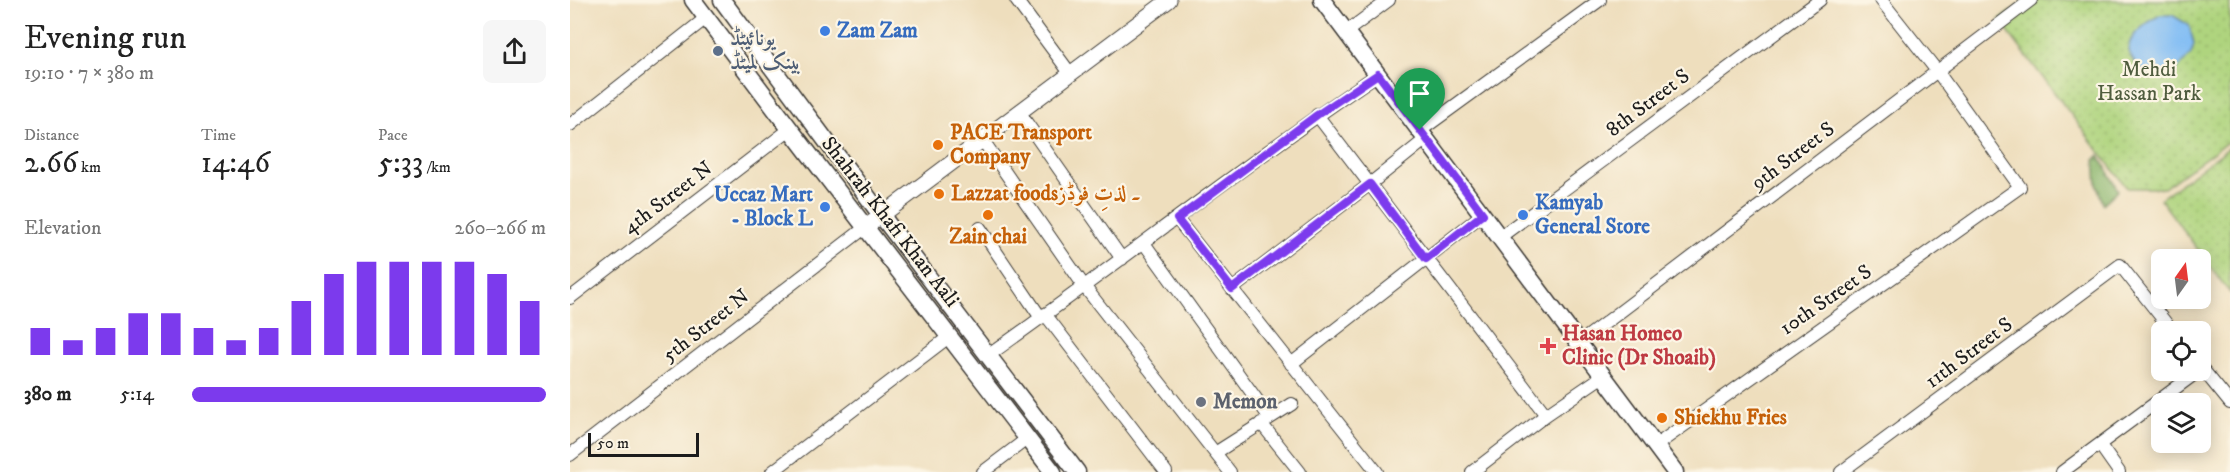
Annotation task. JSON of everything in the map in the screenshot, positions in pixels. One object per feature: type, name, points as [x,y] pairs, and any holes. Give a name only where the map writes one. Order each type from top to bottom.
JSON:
[{"type":"main road","name":"Shahrah Khafi Khan Aali","points":[[693,0],[1053,472]]},
{"type":"main road","name":"Shahrah Khafi Khan Aali","points":[[722,0],[881,215],[1077,472]]},
{"type":"main road","points":[[1322,0],[1675,472]]},
{"type":"street","points":[[1016,0],[1070,73]]},
{"type":"street","points":[[866,227],[1169,0]]},
{"type":"street","points":[[1346,32],[1389,0]]},
{"type":"street","points":[[1232,289],[1370,184],[1423,135],[1600,0]]},
{"type":"street","name":"8th Street S","points":[[1500,237],[1820,0]]},
{"type":"street","points":[[1881,0],[1937,71]]},
{"type":"street","name":"9th Street S","points":[[1579,343],[2031,0]]},
{"type":"street","points":[[570,125],[706,18]]},
{"type":"street","name":"10th Street S","points":[[1655,446],[2020,187],[1937,71]]},
{"type":"street","points":[[989,355],[1317,115],[1378,74]]},
{"type":"street","points":[[1019,112],[1122,259]]},
{"type":"street","points":[[1317,115],[1546,416]]},
{"type":"street","name":"4th Street N","points":[[570,298],[790,129]]},
{"type":"street","points":[[982,139],[1084,286],[1230,472]]},
{"type":"street","points":[[1291,364],[1483,214]]},
{"type":"street","points":[[1177,219],[1377,472]]},
{"type":"street","name":"5th Street N","points":[[570,455],[866,227]]},
{"type":"street","points":[[980,228],[1043,316],[1166,472]]},
{"type":"street","points":[[1144,243],[1300,472]]},
{"type":"street","name":"11th Street S","points":[[1841,472],[2120,265],[2164,321]]},
{"type":"street","points":[[772,472],[950,336]]},
{"type":"street","points":[[1472,472],[1603,376]]},
{"type":"street","points":[[2061,472],[2185,381]]},
{"type":"street","points":[[2211,381],[2230,403]]},
{"type":"street","points":[[1215,453],[1292,404]]},
{"type":"street","points":[[983,472],[1028,438]]},
{"type":"street","points":[[2100,445],[2119,472]]},
{"type":"green space","name":"Mehdi Hassan Park","points":[[2026,0],[2230,0],[2230,140],[2164,188],[2127,188],[1999,20]]},
{"type":"green space","points":[[2230,147],[2230,293],[2211,267],[2211,249],[2197,249],[2160,199]]},
{"type":"green space","points":[[2099,155],[2118,190],[2103,204],[2097,185],[2095,159]]},
{"type":"water","points":[[2160,15],[2172,15],[2189,25],[2194,44],[2191,54],[2175,72],[2151,76],[2132,59],[2129,51],[2130,43],[2140,29]]},
{"type":"place","name":"Zam Zam","points":[[825,31]]},
{"type":"place","name":"یونائیٹڈ بینک لمیٹڈ","points":[[718,51]]},
{"type":"place","name":"PACE Transport Company","points":[[938,145]]},
{"type":"place","name":"Lazzat foods۔ لذتِ فوڈز","points":[[939,194]]},
{"type":"place","name":"Uccaz Mart - Block L","points":[[825,207]]},
{"type":"place","name":"Zain chai","points":[[988,215]]},
{"type":"place","name":"Kamyab General Store","points":[[1523,215]]},
{"type":"place","name":"Hasan Homeo Clinic (Dr Shoaib)","points":[[1548,346]]},
{"type":"place","name":"Memon","points":[[1201,402]]},
{"type":"place","name":"Shiekhu Fries","points":[[1662,418]]},
{"type":"route","points":[[1378,74],[1420,130],[1483,214],[1426,259],[1370,184],[1232,289],[1177,219],[1317,115],[1378,74]]}]
